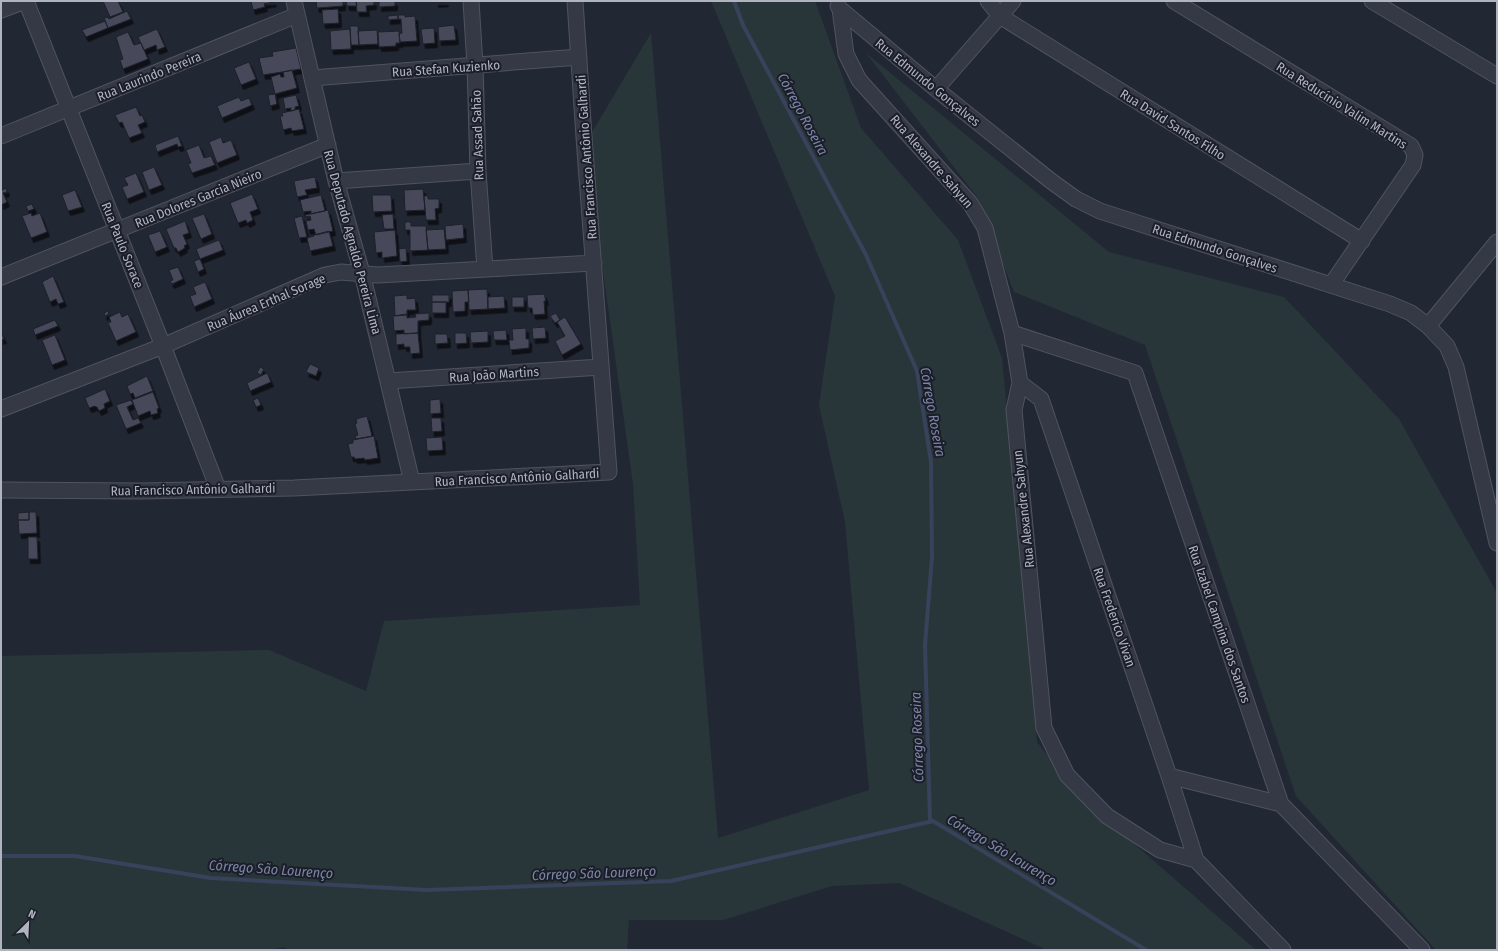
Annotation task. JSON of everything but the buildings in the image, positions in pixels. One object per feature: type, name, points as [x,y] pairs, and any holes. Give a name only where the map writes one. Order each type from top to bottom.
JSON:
[{"type":"street","points":[[1,10],[25,1]]},
{"type":"street","name":"Rua Paulo Sorace","points":[[25,1],[163,346],[218,489]]},
{"type":"street","name":"Rua Assad Sahão","points":[[471,1],[475,65],[478,171],[485,270]]},
{"type":"street","name":"Rua Francisco Antônio Galhardi","points":[[1,490],[140,491],[294,488],[609,472],[575,1]]},
{"type":"street","name":"Rua David Santos Filho","points":[[988,1],[1000,16],[1362,241]]},
{"type":"street","points":[[936,89],[1013,1]]},
{"type":"street","name":"Rua Reducínio Valim Martins","points":[[1174,1],[1410,146],[1415,155],[1413,165],[1331,285]]},
{"type":"street","points":[[1372,1],[1497,76]]},
{"type":"street","name":"Rua Edmundo Gonçalves","points":[[838,5],[936,89],[1051,181],[1076,199],[1100,211],[1390,304],[1411,313],[1428,326],[1447,346],[1456,367],[1497,543]]},
{"type":"street","name":"Rua Alexandre Sahyun","points":[[838,5],[846,54],[859,80],[970,203],[985,228],[1012,333],[1020,383],[1014,410],[1044,728],[1067,775],[1107,816],[1160,850],[1196,860]]},
{"type":"street","name":"Rua Laurindo Pereira","points":[[1,136],[69,109],[296,8]]},
{"type":"street","name":"Rua Deputado Agnaldo Pereira Lima","points":[[296,8],[336,181],[362,273],[412,482]]},
{"type":"street","name":"Rua Stefan Kuzienko","points":[[312,78],[579,58]]},
{"type":"street","name":"Rua Dolores Garcia Nieiro","points":[[1,277],[328,145]]},
{"type":"street","points":[[336,181],[478,171]]},
{"type":"street","points":[[1428,326],[1497,242]]},
{"type":"street","name":"Rua Áurea Erthal Sorage","points":[[1,409],[163,346],[325,276],[341,272],[378,275],[594,264]]},
{"type":"street","name":"Rua Izabel Campina dos Santos","points":[[1012,333],[1135,373],[1281,804],[1422,950]]},
{"type":"street","name":"Rua João Martins","points":[[388,381],[601,367]]},
{"type":"street","name":"Rua Frederico Vivan","points":[[1020,383],[1041,399],[1196,860]]},
{"type":"street","points":[[1169,776],[1281,804]]},
{"type":"street","points":[[1196,860],[1283,950]]},
{"type":"shaded area","points":[[711,1],[815,1],[861,128],[958,240],[1002,358],[1037,742],[1084,800],[1256,950],[1047,950],[899,883],[832,886],[723,920],[629,920],[627,950],[287,950],[285,947],[267,950],[1,950],[1,656],[269,650],[366,691],[384,621],[640,605],[633,484],[585,144],[651,33],[718,838],[869,790],[845,522],[819,405],[835,296]]},
{"type":"shaded area","points":[[866,53],[1109,252],[1284,297],[1399,419],[1497,593],[1497,950],[1436,950],[1296,796],[1145,345],[1014,292],[977,197]]},
{"type":"waterway","name":"Córrego Roseira","points":[[734,1],[743,25],[866,255],[917,371],[931,462],[932,557],[925,645],[930,821]]},
{"type":"waterway","name":"Córrego São Lourenço","points":[[1,856],[75,856],[211,878],[427,890],[671,881],[933,821],[1146,950]]}]
